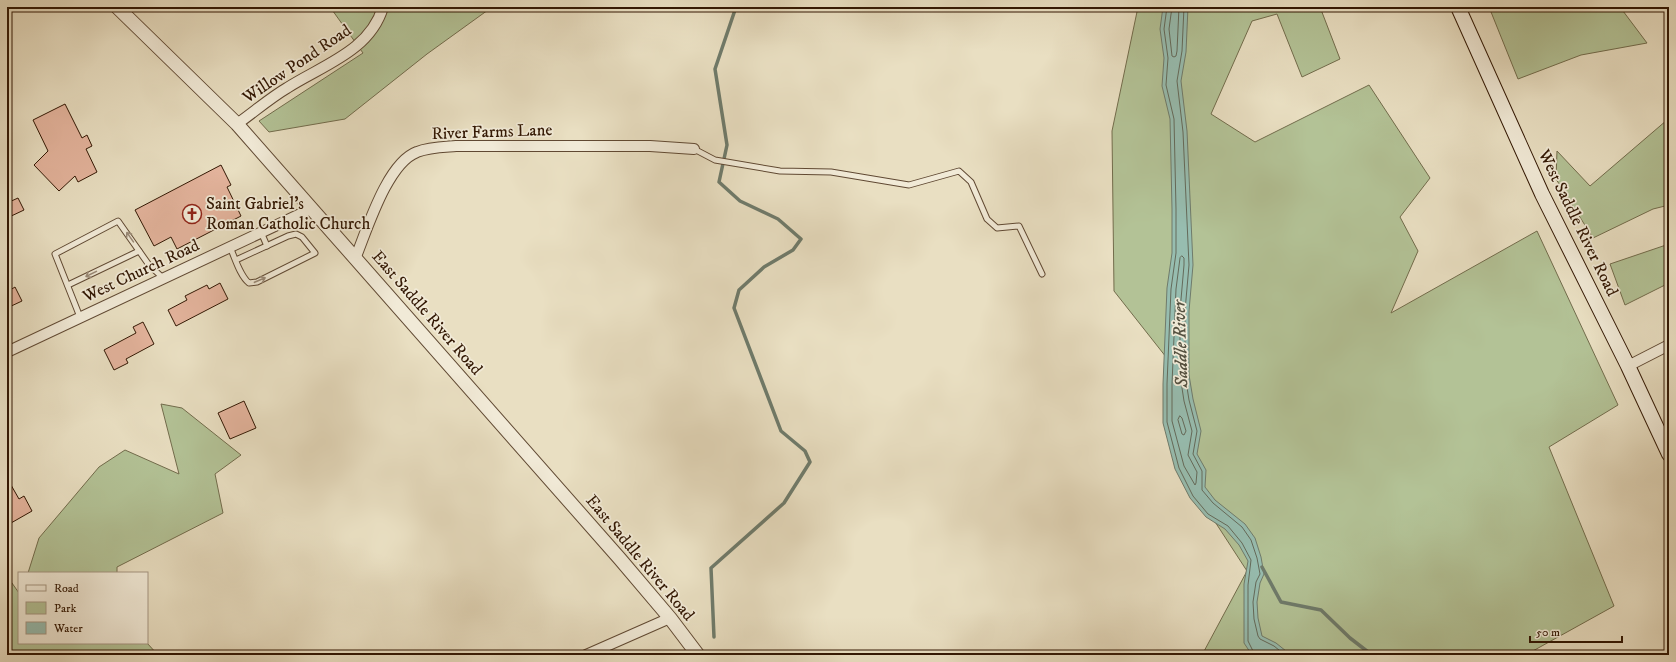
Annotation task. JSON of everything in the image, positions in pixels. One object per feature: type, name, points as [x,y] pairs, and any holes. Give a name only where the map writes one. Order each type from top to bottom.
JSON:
[{"type":"main road","name":"West Saddle River Road","points":[[1461,8],[1542,194],[1628,366],[1669,454]]},
{"type":"street","name":"East Saddle River Road","points":[[117,7],[237,124],[670,618],[698,655]]},
{"type":"street","name":"Willow Pond Road","points":[[237,124],[286,88],[344,56],[356,47],[374,27],[380,17],[383,7]]},
{"type":"street","name":"River Farms Lane","points":[[355,259],[391,174],[403,160],[416,152],[433,148],[456,146],[650,146],[694,149]]},
{"type":"street","name":"West Church Road","points":[[7,352],[311,209]]},
{"type":"street","points":[[1628,366],[1669,345]]},
{"type":"street","points":[[586,655],[670,618]]},
{"type":"lane","points":[[694,149],[715,160],[780,171],[830,172],[909,185],[960,171],[970,182],[987,219],[997,228],[1019,226],[1042,274]]},
{"type":"lane","points":[[80,317],[55,254],[118,221],[149,265],[163,278]]},
{"type":"lane","points":[[261,232],[267,246]]},
{"type":"lane","points":[[230,247],[245,280],[249,283],[257,282],[315,253],[302,237],[296,234],[288,236],[236,260]]},
{"type":"lane","points":[[68,285],[139,251]]},
{"type":"green space","points":[[330,7],[497,7],[488,10],[427,54],[345,119],[269,132],[259,121],[363,53]]},
{"type":"green space","points":[[1138,7],[1320,7],[1340,59],[1302,77],[1277,14],[1252,21],[1211,114],[1255,142],[1369,85],[1430,178],[1400,217],[1418,251],[1391,313],[1537,231],[1618,405],[1549,447],[1614,606],[1531,652],[1529,655],[1202,655],[1247,571],[1195,491],[1170,362],[1114,291],[1112,131]]},
{"type":"green space","points":[[1489,7],[1620,7],[1647,43],[1581,55],[1518,79]]},
{"type":"green space","points":[[1669,96],[1669,205],[1653,209],[1593,238],[1556,179],[1557,151],[1590,186],[1667,120],[1667,100]]},
{"type":"green space","points":[[1669,244],[1669,283],[1625,305],[1610,264]]},
{"type":"green space","points":[[161,404],[182,408],[241,455],[215,474],[223,513],[117,567],[117,572],[28,572],[39,538],[99,467],[125,450],[179,474]]},
{"type":"green space","points":[[7,576],[18,592],[18,644],[148,644],[158,655],[7,655]]},
{"type":"water","name":"Saddle River","points":[[1163,7],[1188,7],[1186,52],[1181,81],[1187,131],[1193,265],[1189,311],[1189,375],[1201,431],[1197,454],[1206,470],[1205,487],[1215,500],[1245,524],[1255,538],[1261,557],[1264,574],[1260,583],[1257,602],[1258,618],[1262,636],[1276,643],[1291,655],[1252,655],[1244,643],[1244,584],[1248,561],[1239,545],[1225,529],[1206,517],[1190,498],[1175,469],[1163,423],[1167,288],[1172,253],[1172,209],[1170,119],[1162,86],[1164,58],[1160,29]]},
{"type":"building","points":[[65,104],[82,138],[87,135],[92,146],[86,149],[97,172],[78,182],[75,176],[59,191],[34,165],[48,151],[33,120]]},
{"type":"building","name":"Saint Gabriel's Roman Catholic Church","points":[[221,165],[231,185],[227,187],[241,216],[177,249],[171,237],[154,246],[135,210]]},
{"type":"building","points":[[18,198],[24,210],[7,218],[7,203]]},
{"type":"building","points":[[220,283],[228,299],[176,326],[168,310],[187,300],[185,296],[207,285],[209,289]]},
{"type":"building","points":[[15,287],[22,301],[7,308],[7,292]]},
{"type":"building","points":[[143,322],[154,344],[126,359],[128,363],[114,370],[104,350],[136,333],[133,327]]},
{"type":"building","points":[[244,401],[256,428],[230,439],[218,413]]},
{"type":"building","points":[[7,478],[19,499],[24,496],[32,511],[11,523],[7,514]]},
{"type":"waterway","points":[[714,637],[711,568],[784,503],[810,462],[805,451],[781,431],[734,308],[739,290],[764,267],[793,250],[801,239],[778,219],[740,201],[719,182],[727,145],[715,69],[736,7]]},
{"type":"waterway","points":[[1262,567],[1281,602],[1321,610],[1350,638],[1372,655]]},
{"type":"place","name":"Saint Gabriel's Roman Catholic Church","points":[[192,214]]}]
